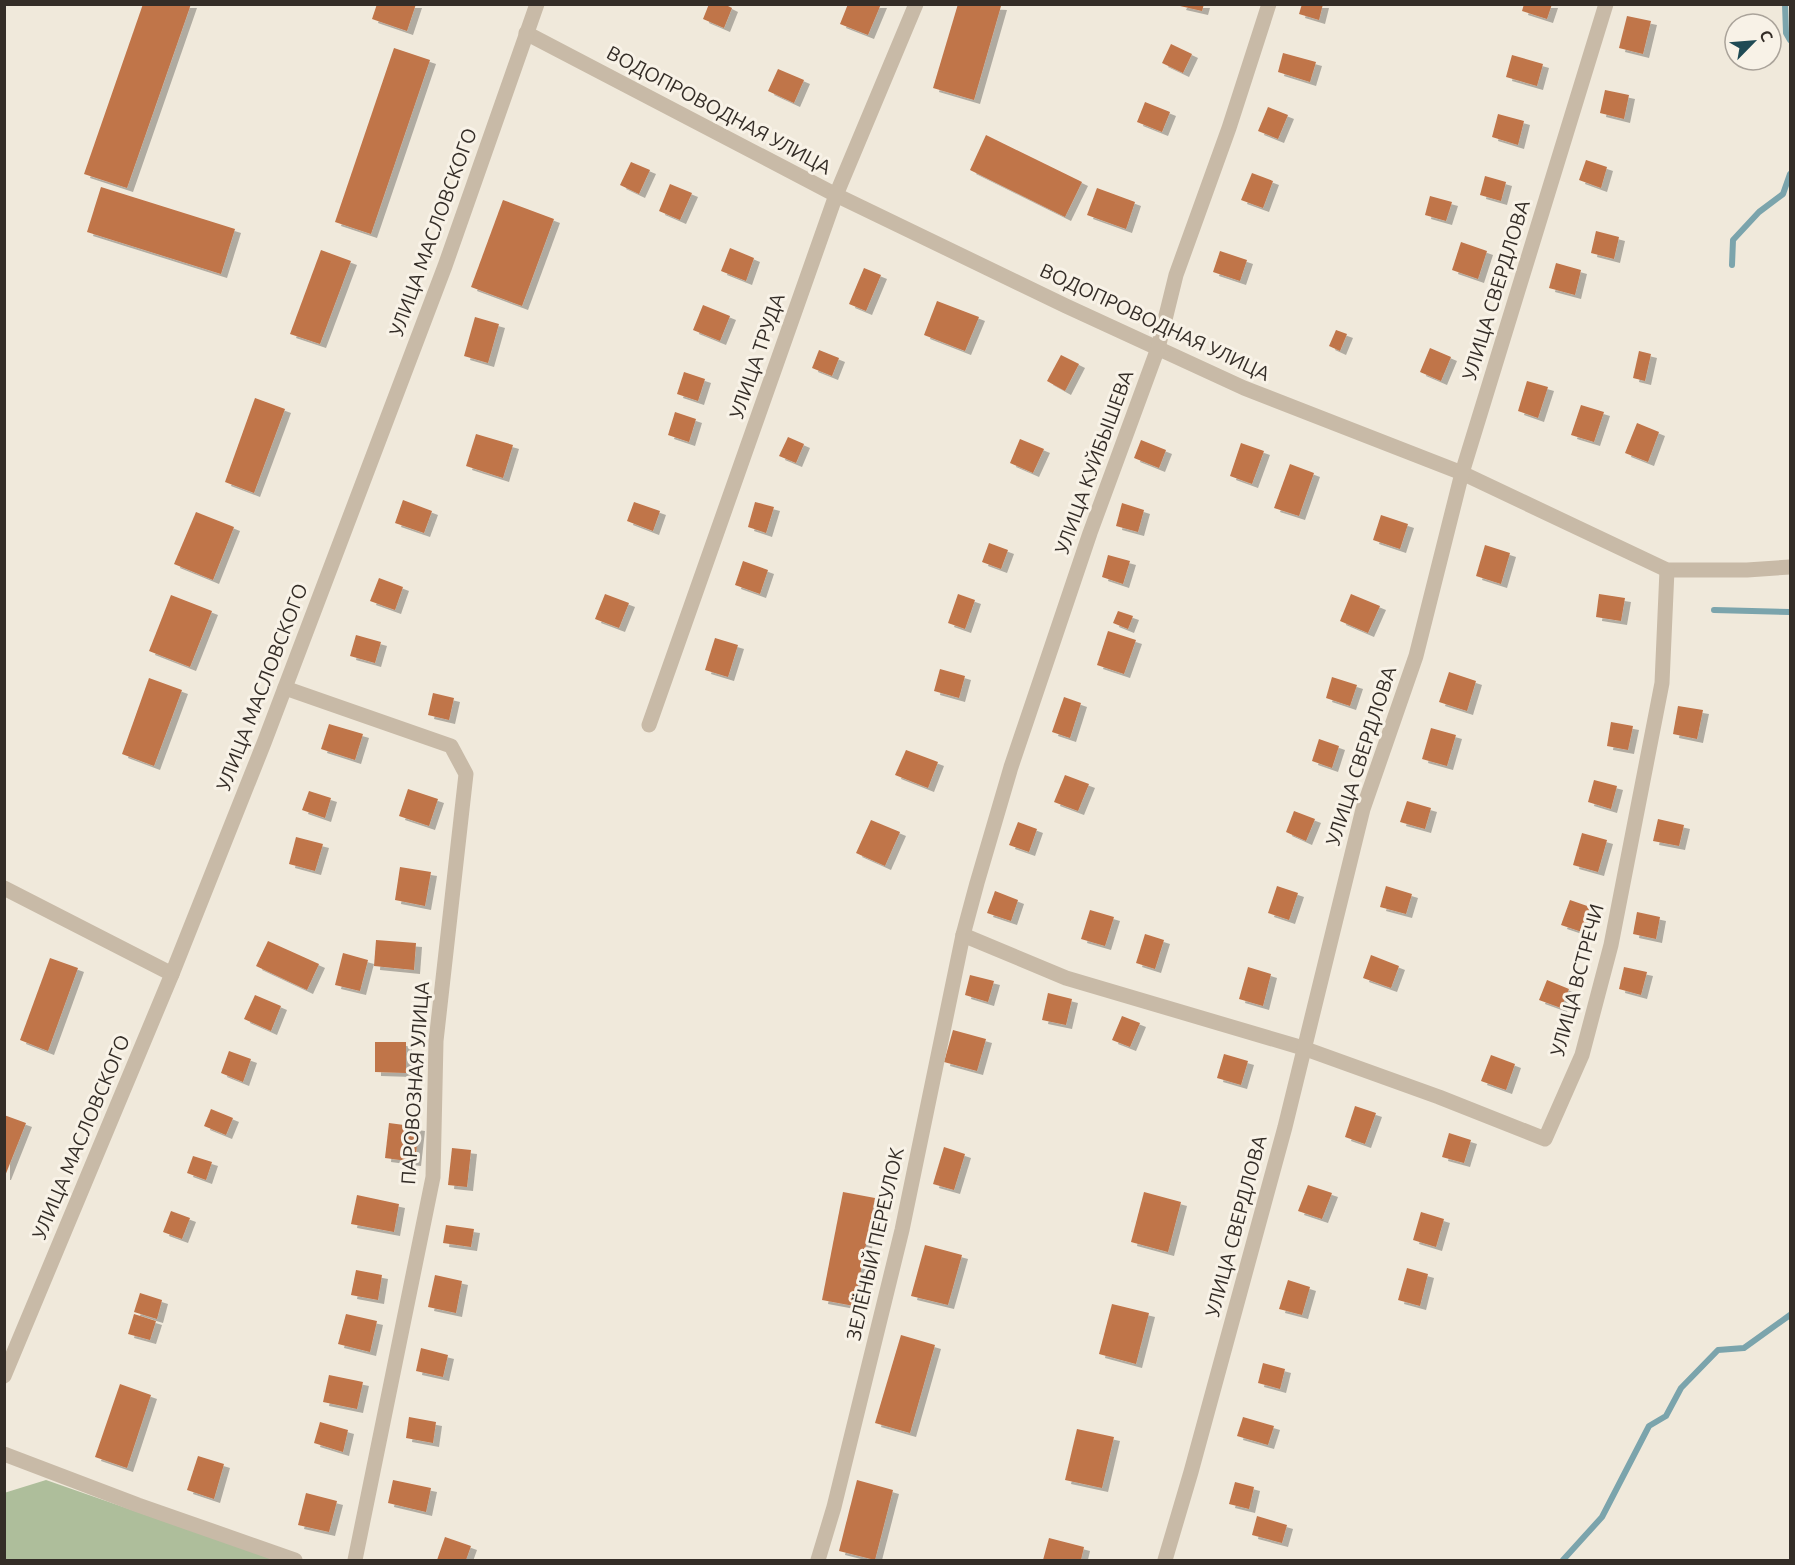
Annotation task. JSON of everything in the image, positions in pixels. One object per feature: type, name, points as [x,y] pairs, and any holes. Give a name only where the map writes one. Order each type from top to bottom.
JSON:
[{"type":"street","name":"УЛИЦА МАСЛОВСКОГО","points":[[4,1376],[171,974],[285,688],[445,266],[537,4]]},
{"type":"street","name":"УЛИЦА ТРУДА","points":[[649,725],[836,195],[915,4]]},
{"type":"street","name":"УЛИЦА КУЙБЫШЕВА","points":[[963,935],[1011,767],[1090,533],[1158,348],[1176,275],[1229,128],[1269,4]]},
{"type":"street","name":"УЛИЦА СВЕРДЛОВА","points":[[1166,1560],[1282,1138],[1363,809],[1416,656],[1462,473],[1606,4]]},
{"type":"street","name":"ВОДОПРОВОДНАЯ УЛИЦА","points":[[526,33],[836,195],[1158,348],[1244,388],[1462,473],[1667,570],[1747,570],[1791,567]]},
{"type":"street","name":"УЛИЦА ВСТРЕЧИ","points":[[1303,1048],[1439,1097],[1545,1139],[1582,1055],[1611,945],[1662,683],[1667,570]]},
{"type":"street","name":"ПАРОВОЗНАЯ УЛИЦА","points":[[285,688],[451,746],[466,774],[436,1041],[433,1177],[355,1560]]},
{"type":"street","points":[[4,888],[171,974]]},
{"type":"street","points":[[963,935],[1066,978],[1303,1048]]},
{"type":"street","name":"ЗЕЛЁНЫЙ ПЕРЕУЛОК","points":[[818,1560],[834,1507],[902,1230],[963,935]]},
{"type":"street","points":[[4,1454],[138,1505],[295,1560]]},
{"type":"green space","points":[[46,1480],[275,1560],[5,1560],[4,1493]]},
{"type":"building","points":[[143,4],[191,4],[127,188],[84,174]]},
{"type":"building","points":[[377,4],[416,4],[407,31],[372,19]]},
{"type":"building","points":[[709,4],[724,4],[732,8],[724,28],[703,19]]},
{"type":"building","points":[[848,4],[881,4],[868,35],[840,24]]},
{"type":"building","points":[[958,4],[1001,6],[974,100],[933,88]]},
{"type":"building","points":[[1181,4],[1204,4],[1202,11],[1180,6]]},
{"type":"building","points":[[1302,4],[1323,4],[1319,20],[1299,14]]},
{"type":"building","points":[[1524,4],[1552,4],[1547,19],[1522,11]]},
{"type":"building","points":[[1627,16],[1651,21],[1643,54],[1619,48]]},
{"type":"building","points":[[1171,44],[1192,54],[1183,73],[1162,63]]},
{"type":"building","points":[[394,48],[430,60],[371,234],[335,222]]},
{"type":"building","points":[[1283,53],[1316,62],[1310,82],[1278,72]]},
{"type":"building","points":[[1512,55],[1543,64],[1537,86],[1506,77]]},
{"type":"building","points":[[778,69],[804,80],[794,103],[768,91]]},
{"type":"building","points":[[1605,90],[1629,95],[1624,119],[1600,113]]},
{"type":"building","points":[[1145,102],[1170,112],[1162,132],[1137,122]]},
{"type":"building","points":[[1268,107],[1288,115],[1278,139],[1258,131]]},
{"type":"building","points":[[1498,114],[1524,121],[1518,145],[1492,137]]},
{"type":"building","points":[[986,135],[1082,182],[1065,217],[970,170]]},
{"type":"building","points":[[1586,160],[1607,167],[1601,188],[1579,180]]},
{"type":"building","points":[[631,162],[650,170],[639,194],[620,185]]},
{"type":"building","points":[[1252,173],[1273,181],[1263,208],[1241,200]]},
{"type":"building","points":[[1485,176],[1506,182],[1501,201],[1480,195]]},
{"type":"building","points":[[670,184],[692,193],[680,220],[659,211]]},
{"type":"building","points":[[101,187],[235,229],[221,274],[87,232]]},
{"type":"building","points":[[1097,188],[1135,202],[1126,229],[1087,215]]},
{"type":"building","points":[[1430,196],[1452,202],[1446,221],[1425,215]]},
{"type":"building","points":[[503,200],[554,219],[522,306],[471,287]]},
{"type":"building","points":[[1596,231],[1619,237],[1614,259],[1591,253]]},
{"type":"building","points":[[1461,242],[1487,251],[1478,279],[1452,270]]},
{"type":"building","points":[[730,248],[754,258],[746,281],[721,271]]},
{"type":"building","points":[[321,250],[351,261],[320,344],[290,334]]},
{"type":"building","points":[[1220,251],[1247,260],[1240,281],[1213,272]]},
{"type":"building","points":[[1556,263],[1581,270],[1575,295],[1549,288]]},
{"type":"building","points":[[864,268],[881,275],[866,311],[849,304]]},
{"type":"building","points":[[937,301],[979,317],[965,351],[924,335]]},
{"type":"building","points":[[703,305],[730,316],[720,341],[693,330]]},
{"type":"building","points":[[475,317],[499,324],[488,363],[464,356]]},
{"type":"building","points":[[1336,330],[1347,334],[1340,351],[1329,346]]},
{"type":"building","points":[[1430,348],[1451,357],[1441,381],[1420,372]]},
{"type":"building","points":[[819,350],[839,358],[832,376],[812,368]]},
{"type":"building","points":[[1639,351],[1651,354],[1645,381],[1633,378]]},
{"type":"building","points":[[1061,355],[1079,364],[1065,391],[1047,381]]},
{"type":"building","points":[[684,372],[705,379],[698,401],[677,394]]},
{"type":"building","points":[[1527,381],[1548,387],[1538,418],[1518,411]]},
{"type":"building","points":[[255,398],[285,409],[254,493],[225,482]]},
{"type":"building","points":[[1581,405],[1604,412],[1594,442],[1571,435]]},
{"type":"building","points":[[675,412],[696,419],[689,442],[668,435]]},
{"type":"building","points":[[1637,423],[1659,432],[1648,462],[1625,453]]},
{"type":"building","points":[[476,434],[513,445],[503,478],[466,466]]},
{"type":"building","points":[[788,437],[804,444],[796,463],[779,456]]},
{"type":"building","points":[[1020,439],[1044,449],[1033,473],[1010,463]]},
{"type":"building","points":[[1141,440],[1166,450],[1159,468],[1134,458]]},
{"type":"building","points":[[1241,443],[1264,451],[1252,484],[1230,476]]},
{"type":"building","points":[[1290,464],[1314,473],[1299,516],[1274,508]]},
{"type":"building","points":[[403,500],[432,511],[424,533],[395,523]]},
{"type":"building","points":[[634,502],[660,511],[653,531],[627,521]]},
{"type":"building","points":[[755,502],[774,507],[766,533],[748,527]]},
{"type":"building","points":[[1122,503],[1144,510],[1138,532],[1116,526]]},
{"type":"building","points":[[196,512],[234,527],[213,580],[174,564]]},
{"type":"building","points":[[1381,515],[1408,524],[1400,549],[1373,540]]},
{"type":"building","points":[[989,543],[1008,550],[1001,569],[982,562]]},
{"type":"building","points":[[1485,545],[1510,553],[1501,584],[1476,576]]},
{"type":"building","points":[[1108,555],[1130,561],[1123,584],[1102,577]]},
{"type":"building","points":[[743,561],[768,570],[760,594],[735,585]]},
{"type":"building","points":[[379,578],[403,587],[395,610],[370,601]]},
{"type":"building","points":[[605,594],[629,603],[619,628],[595,619]]},
{"type":"building","points":[[958,594],[975,600],[965,629],[948,623]]},
{"type":"building","points":[[1351,594],[1380,606],[1368,633],[1340,621]]},
{"type":"building","points":[[1599,594],[1625,598],[1621,621],[1596,617]]},
{"type":"building","points":[[171,595],[212,611],[190,667],[149,651]]},
{"type":"building","points":[[1118,611],[1133,616],[1128,629],[1113,623]]},
{"type":"building","points":[[1108,631],[1136,640],[1124,674],[1097,665]]},
{"type":"building","points":[[356,635],[381,642],[375,663],[350,656]]},
{"type":"building","points":[[715,638],[738,645],[728,677],[705,670]]},
{"type":"building","points":[[940,669],[965,676],[959,698],[934,691]]},
{"type":"building","points":[[1449,672],[1476,681],[1467,711],[1439,702]]},
{"type":"building","points":[[1332,677],[1357,685],[1350,706],[1326,698]]},
{"type":"building","points":[[149,678],[182,690],[154,766],[122,754]]},
{"type":"building","points":[[433,693],[454,698],[449,720],[428,715]]},
{"type":"building","points":[[1064,697],[1081,703],[1070,738],[1052,732]]},
{"type":"building","points":[[1678,706],[1703,710],[1697,739],[1673,734]]},
{"type":"building","points":[[1611,722],[1633,726],[1628,750],[1607,746]]},
{"type":"building","points":[[329,724],[363,734],[355,760],[321,749]]},
{"type":"building","points":[[1431,728],[1456,735],[1447,766],[1422,759]]},
{"type":"building","points":[[1319,739],[1339,746],[1332,768],[1312,761]]},
{"type":"building","points":[[906,750],[938,762],[928,788],[895,775]]},
{"type":"building","points":[[1065,775],[1089,784],[1078,811],[1054,802]]},
{"type":"building","points":[[1594,780],[1617,786],[1611,809],[1588,802]]},
{"type":"building","points":[[408,789],[438,799],[429,826],[399,816]]},
{"type":"building","points":[[309,791],[331,798],[325,818],[302,810]]},
{"type":"building","points":[[1407,801],[1431,808],[1425,829],[1400,822]]},
{"type":"building","points":[[1294,811],[1315,819],[1306,841],[1286,832]]},
{"type":"building","points":[[1658,819],[1684,825],[1679,846],[1653,841]]},
{"type":"building","points":[[871,820],[900,832],[885,866],[856,853]]},
{"type":"building","points":[[1018,822],[1037,829],[1029,852],[1009,845]]},
{"type":"building","points":[[1582,833],[1607,840],[1598,872],[1573,865]]},
{"type":"building","points":[[296,837],[323,844],[315,871],[289,864]]},
{"type":"building","points":[[400,867],[431,872],[425,906],[395,900]]},
{"type":"building","points":[[1277,886],[1298,893],[1289,920],[1268,913]]},
{"type":"building","points":[[1386,886],[1412,894],[1406,914],[1380,907]]},
{"type":"building","points":[[995,891],[1018,900],[1011,921],[987,913]]},
{"type":"building","points":[[1570,900],[1593,908],[1585,933],[1561,925]]},
{"type":"building","points":[[1090,910],[1114,917],[1105,946],[1081,939]]},
{"type":"building","points":[[1637,912],[1660,917],[1656,939],[1633,934]]},
{"type":"building","points":[[1145,934],[1164,940],[1155,969],[1136,963]]},
{"type":"building","points":[[376,940],[416,943],[414,970],[374,966]]},
{"type":"building","points":[[268,941],[319,964],[307,990],[256,966]]},
{"type":"building","points":[[343,953],[368,960],[360,991],[335,985]]},
{"type":"building","points":[[1371,955],[1399,966],[1391,988],[1363,978]]},
{"type":"building","points":[[50,958],[78,968],[48,1051],[20,1040]]},
{"type":"building","points":[[1248,967],[1271,974],[1263,1006],[1239,999]]},
{"type":"building","points":[[1624,967],[1647,972],[1641,995],[1619,989]]},
{"type":"building","points":[[970,975],[994,981],[988,1002],[965,995]]},
{"type":"building","points":[[1547,980],[1569,989],[1561,1008],[1539,1000]]},
{"type":"building","points":[[1048,993],[1072,999],[1066,1025],[1042,1020]]},
{"type":"building","points":[[255,995],[281,1006],[271,1031],[244,1019]]},
{"type":"building","points":[[1122,1016],[1140,1023],[1130,1047],[1112,1040]]},
{"type":"building","points":[[953,1030],[986,1039],[977,1071],[944,1062]]},
{"type":"building","points":[[375,1042],[406,1042],[406,1073],[375,1072]]},
{"type":"building","points":[[229,1051],[251,1059],[243,1082],[221,1073]]},
{"type":"building","points":[[1224,1054],[1248,1061],[1241,1085],[1217,1078]]},
{"type":"building","points":[[1491,1055],[1515,1064],[1506,1090],[1481,1081]]},
{"type":"building","points":[[1355,1106],[1376,1113],[1365,1144],[1345,1137]]},
{"type":"building","points":[[211,1109],[233,1118],[226,1135],[204,1126]]},
{"type":"building","points":[[4,1115],[26,1123],[5,1176],[4,1176]]},
{"type":"building","points":[[389,1123],[419,1127],[415,1162],[385,1158]]},
{"type":"building","points":[[1449,1133],[1471,1140],[1464,1163],[1442,1157]]},
{"type":"building","points":[[944,1147],[965,1154],[954,1190],[933,1184]]},
{"type":"building","points":[[452,1148],[471,1150],[467,1187],[448,1185]]},
{"type":"building","points":[[193,1156],[212,1162],[206,1180],[187,1173]]},
{"type":"building","points":[[1308,1185],[1332,1193],[1322,1219],[1298,1211]]},
{"type":"building","points":[[843,1192],[875,1198],[854,1306],[822,1300]]},
{"type":"building","points":[[1144,1192],[1181,1202],[1168,1252],[1131,1242]]},
{"type":"building","points":[[357,1195],[399,1204],[394,1232],[351,1224]]},
{"type":"building","points":[[171,1211],[190,1218],[182,1239],[163,1232]]},
{"type":"building","points":[[1421,1212],[1444,1219],[1436,1247],[1413,1240]]},
{"type":"building","points":[[446,1225],[474,1229],[471,1247],[443,1243]]},
{"type":"building","points":[[925,1245],[962,1255],[948,1305],[911,1296]]},
{"type":"building","points":[[1407,1268],[1428,1274],[1420,1306],[1398,1300]]},
{"type":"building","points":[[356,1270],[382,1275],[378,1300],[351,1295]]},
{"type":"building","points":[[435,1275],[462,1281],[456,1313],[428,1307]]},
{"type":"building","points":[[1288,1280],[1310,1287],[1302,1315],[1279,1309]]},
{"type":"building","points":[[140,1293],[162,1300],[157,1319],[134,1312]]},
{"type":"building","points":[[1112,1304],[1149,1313],[1136,1364],[1099,1354]]},
{"type":"building","points":[[134,1314],[156,1321],[150,1340],[128,1334]]},
{"type":"building","points":[[346,1314],[377,1321],[370,1352],[338,1344]]},
{"type":"building","points":[[901,1335],[935,1345],[910,1433],[875,1423]]},
{"type":"building","points":[[421,1348],[448,1355],[443,1377],[416,1371]]},
{"type":"building","points":[[1263,1363],[1285,1369],[1280,1389],[1258,1383]]},
{"type":"building","points":[[329,1375],[363,1382],[357,1409],[323,1402]]},
{"type":"building","points":[[120,1384],[151,1395],[127,1468],[95,1457]]},
{"type":"building","points":[[409,1417],[436,1422],[433,1443],[406,1438]]},
{"type":"building","points":[[1243,1417],[1274,1426],[1268,1445],[1237,1436]]},
{"type":"building","points":[[320,1422],[348,1430],[343,1452],[314,1443]]},
{"type":"building","points":[[1077,1429],[1114,1437],[1102,1488],[1065,1480]]},
{"type":"building","points":[[198,1456],[224,1464],[214,1499],[187,1490]]},
{"type":"building","points":[[393,1480],[431,1488],[426,1512],[388,1503]]},
{"type":"building","points":[[857,1480],[893,1490],[875,1560],[839,1551]]},
{"type":"building","points":[[1235,1482],[1254,1487],[1249,1509],[1229,1504]]},
{"type":"building","points":[[306,1493],[337,1501],[329,1532],[298,1525]]},
{"type":"building","points":[[1257,1516],[1287,1525],[1282,1543],[1252,1535]]},
{"type":"building","points":[[445,1537],[471,1546],[466,1560],[437,1560]]},
{"type":"building","points":[[1049,1538],[1084,1547],[1081,1560],[1043,1560]]},
{"type":"waterway","points":[[1785,4],[1786,33],[1790,40]]},
{"type":"waterway","points":[[1732,265],[1733,240],[1759,212],[1783,194],[1790,174]]},
{"type":"waterway","points":[[1714,610],[1790,612]]},
{"type":"waterway","points":[[1563,1560],[1602,1517],[1649,1426],[1666,1416],[1681,1388],[1718,1350],[1744,1348],[1790,1315]]}]
